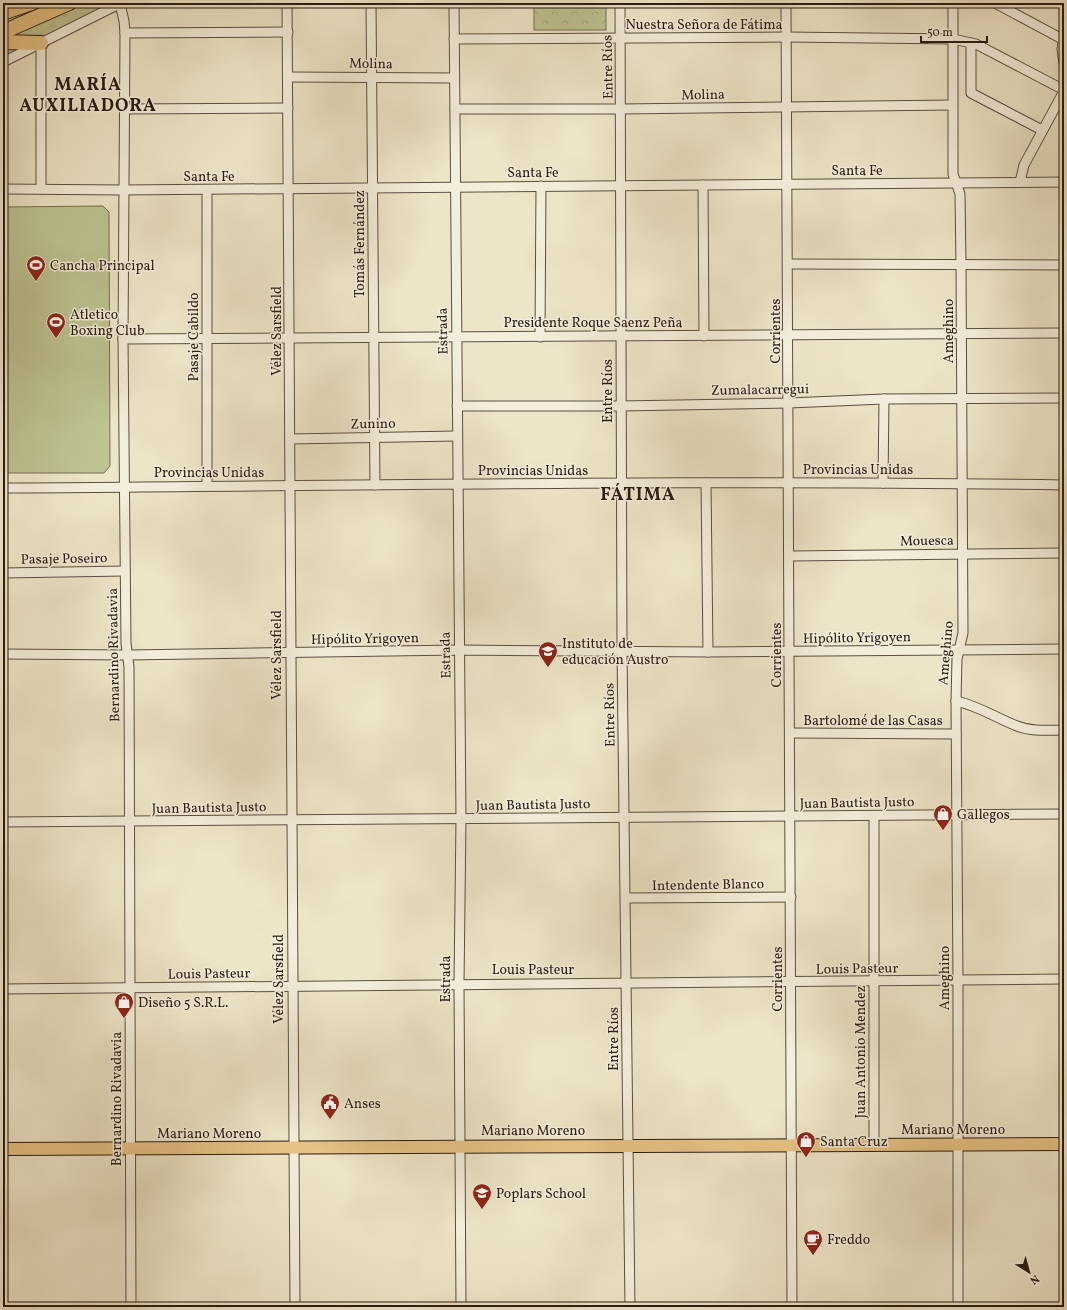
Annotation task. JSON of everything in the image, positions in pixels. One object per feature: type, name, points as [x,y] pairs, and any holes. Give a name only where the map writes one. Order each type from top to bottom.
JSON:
[{"type":"highway","points":[[3,13],[32,3]]},
{"type":"highway","points":[[3,32],[69,3]]},
{"type":"highway","points":[[3,42],[41,43]]},
{"type":"main road","name":"Mariano Moreno","points":[[3,1149],[1064,1144]]},
{"type":"street","points":[[3,62],[120,3]]},
{"type":"street","name":"Bernardino Rivadavia","points":[[120,3],[125,33],[123,339],[125,571],[128,655],[131,1307]]},
{"type":"street","name":"Vélez Sarsfield","points":[[288,3],[290,189],[290,653],[295,1307]]},
{"type":"street","name":"Tomás Fernández","points":[[371,3],[375,485]]},
{"type":"street","name":"Estrada","points":[[454,3],[461,819],[459,984],[461,1307]]},
{"type":"street","name":"Entre Ríos","points":[[620,3],[622,651],[630,1307]]},
{"type":"street","name":"Corrientes","points":[[786,3],[790,483],[792,1307]]},
{"type":"street","name":"Ameghino","points":[[953,3],[953,174],[960,194],[962,264],[961,398],[963,633],[957,659],[956,702],[958,1307]]},
{"type":"street","points":[[995,3],[1063,38],[1064,63]]},
{"type":"street","points":[[125,33],[288,32]]},
{"type":"street","name":"Nuestra Señora de Fátima","points":[[454,39],[787,37],[953,39],[971,43],[1064,91]]},
{"type":"street","points":[[41,43],[41,189]]},
{"type":"street","points":[[971,43],[971,93],[1042,130]]},
{"type":"street","name":"Molina","points":[[288,77],[372,76],[454,78]]},
{"type":"street","points":[[1020,182],[1024,165],[1064,91]]},
{"type":"street","name":"Molina","points":[[455,109],[621,109],[952,105]]},
{"type":"street","points":[[125,110],[288,108]]},
{"type":"street","name":"Santa Fe","points":[[3,189],[207,190],[1064,182]]},
{"type":"street","points":[[703,185],[704,336]]},
{"type":"street","points":[[540,336],[541,186]]},
{"type":"street","name":"Pasaje Cabildo","points":[[207,190],[207,485]]},
{"type":"street","points":[[788,264],[1064,265]]},
{"type":"street","name":"Presidente Roque Saenz Peña","points":[[123,339],[1064,333]]},
{"type":"street","name":"Zumalacarregui","points":[[457,406],[621,406],[789,403],[884,399],[1064,398]]},
{"type":"street","points":[[883,483],[884,399]]},
{"type":"street","name":"Zunino","points":[[290,439],[457,436]]},
{"type":"street","name":"Provincias Unidas","points":[[3,488],[207,485],[290,486],[621,483],[962,483],[1064,485]]},
{"type":"street","points":[[706,483],[708,652]]},
{"type":"street","name":"Mouesca","points":[[790,556],[1064,553]]},
{"type":"street","name":"Pasaje Poseiro","points":[[3,573],[125,571]]},
{"type":"street","name":"Hipólito Yrigoyen","points":[[3,654],[128,655],[459,650],[790,652],[959,649],[1064,650]]},
{"type":"street","name":"Bartolomé de las Casas","points":[[956,702],[976,706],[1018,727],[1040,730],[1064,730]]},
{"type":"street","name":"Bartolomé de las Casas","points":[[791,733],[956,734]]},
{"type":"street","name":"Juan Bautista Justo","points":[[3,822],[1064,814]]},
{"type":"street","name":"Juan Antonio Mendez","points":[[874,816],[874,1145]]},
{"type":"street","name":"Intendente Blanco","points":[[626,898],[791,897]]},
{"type":"street","name":"Louis Pasteur","points":[[3,989],[459,984],[874,982],[1064,979]]},
{"type":"green space","points":[[77,3],[112,3],[40,39],[3,36]]},
{"type":"green space","points":[[534,3],[606,3],[606,30],[534,30]]},
{"type":"green space","points":[[3,44],[28,45],[3,57]]},
{"type":"green space","name":"Atletico Boxing Club","points":[[103,206],[109,212],[110,466],[104,473],[3,473],[3,207]]},
{"type":"place","name":"Cancha Principal","points":[[36,282]]},
{"type":"place","name":"Atletico Boxing Club","points":[[56,339]]},
{"type":"place","name":"Instituto de educación Austro","points":[[548,668]]},
{"type":"place","name":"Gallegos","points":[[943,831]]},
{"type":"place","name":"Diseño 5 S.R.L.","points":[[124,1019]]},
{"type":"place","name":"Anses","points":[[330,1120]]},
{"type":"place","name":"Santa Cruz","points":[[806,1158]]},
{"type":"place","name":"Poplars School","points":[[482,1210]]},
{"type":"place","name":"Freddo","points":[[813,1256]]},
{"type":"district","name":"MARÍA AUXILIADORA","points":[[88,94]]},
{"type":"district","name":"FÁTIMA","points":[[638,494]]}]
